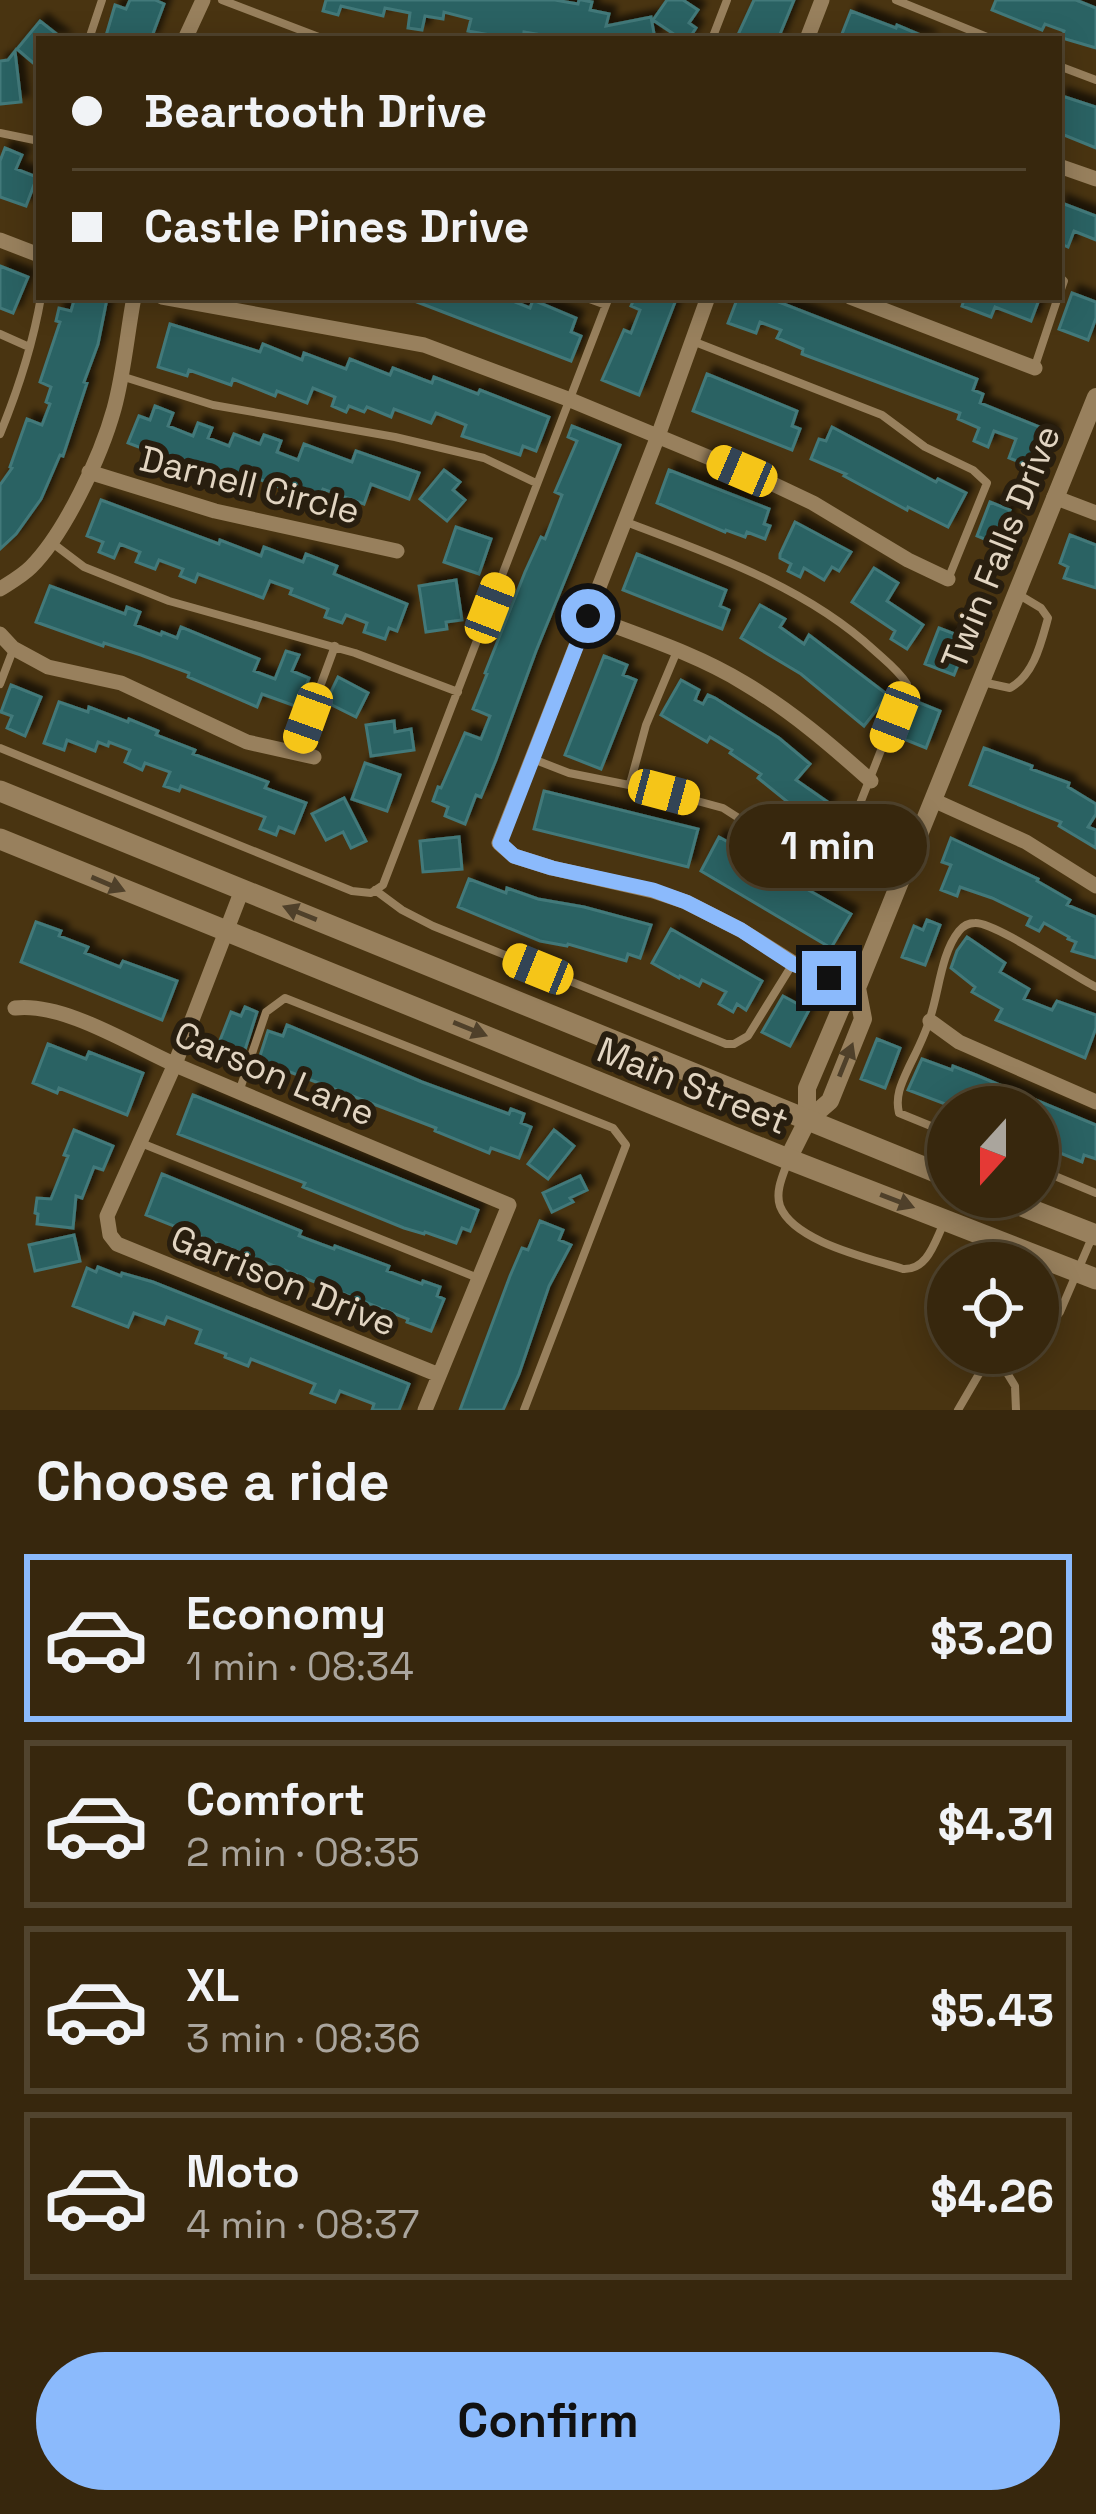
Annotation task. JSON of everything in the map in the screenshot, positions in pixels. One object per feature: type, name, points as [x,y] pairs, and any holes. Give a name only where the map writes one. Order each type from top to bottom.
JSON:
[{"type":"main road","name":"Main Street","points":[[0,791],[927,1169]]},
{"type":"main road","name":"Main Street","points":[[0,839],[1088,1276]]},
{"type":"main road","points":[[1052,1218],[1095,1235]]},
{"type":"street","points":[[186,36],[202,0]]},
{"type":"street","points":[[808,36],[822,0]]},
{"type":"street","points":[[1062,167],[1096,179]]},
{"type":"street","points":[[0,240],[36,254]]},
{"type":"street","points":[[0,589],[26,572],[51,542],[89,472],[114,410],[133,300]]},
{"type":"street","points":[[178,300],[424,345],[568,398],[813,502],[908,560],[948,578]]},
{"type":"street","points":[[708,300],[500,843],[514,856],[686,902],[793,964],[857,988]]},
{"type":"street","points":[[858,300],[1035,368]]},
{"type":"street","name":"Twin Falls Drive","points":[[788,1159],[807,1121],[830,1101],[863,1019],[857,988],[1096,398]]},
{"type":"street","name":"Darnell Circle","points":[[89,472],[215,512],[398,551]]},
{"type":"street","points":[[1054,497],[1096,513]]},
{"type":"street","points":[[588,616],[741,680],[807,726],[871,781]]},
{"type":"street","points":[[0,634],[14,649],[48,667],[135,689],[247,742],[314,757]]},
{"type":"street","points":[[933,800],[1027,842],[1096,886]]},
{"type":"street","points":[[140,1142],[242,890]]},
{"type":"street","name":"Carson Lane","points":[[15,1008],[57,1011],[509,1205],[479,1278]]},
{"type":"street","points":[[930,1022],[959,1042],[1096,1100]]},
{"type":"street","name":"Garrison Drive","points":[[140,1142],[107,1216],[117,1244],[439,1376]]},
{"type":"street","points":[[425,1410],[479,1278]]},
{"type":"lane","points":[[89,36],[102,0]]},
{"type":"lane","points":[[222,0],[316,36]]},
{"type":"lane","points":[[713,36],[727,0]]},
{"type":"lane","points":[[896,0],[985,36]]},
{"type":"lane","points":[[1062,67],[1096,80]]},
{"type":"lane","points":[[0,133],[36,140]]},
{"type":"lane","points":[[0,434],[40,300]]},
{"type":"lane","points":[[1035,368],[1058,300]]},
{"type":"lane","points":[[0,748],[352,891],[371,893],[383,885],[607,301]]},
{"type":"lane","points":[[0,334],[29,347]]},
{"type":"lane","points":[[692,341],[882,415],[925,447],[973,470],[987,483],[948,578]]},
{"type":"lane","points":[[120,376],[213,405],[484,458],[536,483]]},
{"type":"lane","points":[[531,759],[568,773],[723,808],[803,859],[823,864],[838,857],[871,781],[907,685],[902,676],[863,639],[810,602],[721,558],[625,521]]},
{"type":"lane","points":[[51,542],[84,567],[169,601],[334,646],[458,692]]},
{"type":"lane","points":[[981,682],[1010,688],[1031,669],[1048,619],[1041,608],[1016,593]]},
{"type":"lane","points":[[295,754],[334,646]]},
{"type":"lane","points":[[0,683],[14,649]]},
{"type":"lane","points":[[630,784],[646,725],[677,650]]},
{"type":"lane","points":[[375,890],[433,926],[726,1044],[748,1036],[793,964]]},
{"type":"lane","points":[[927,1124],[899,1113],[900,1087],[930,1022],[959,930],[979,922],[1000,930],[1096,987]]},
{"type":"lane","points":[[239,1092],[266,1012],[285,998],[613,1128],[626,1145],[524,1410]]},
{"type":"lane","points":[[140,1142],[479,1278]]},
{"type":"lane","points":[[788,1159],[778,1189],[779,1204],[790,1222],[840,1249],[914,1270],[931,1250],[945,1220]]},
{"type":"lane","points":[[1059,1178],[1096,1193]]},
{"type":"lane","points":[[1059,1313],[1088,1276],[1095,1235]]},
{"type":"lane","points":[[958,1410],[979,1374]]},
{"type":"lane","points":[[1008,1374],[1015,1386],[1016,1410]]},
{"type":"building","points":[[130,0],[164,4],[152,36],[106,36],[115,5],[126,9]]},
{"type":"building","points":[[326,0],[555,0],[578,4],[582,0],[592,2],[590,10],[609,14],[606,26],[651,17],[654,36],[524,32],[523,36],[496,36],[468,31],[471,19],[444,12],[443,19],[425,16],[422,30],[408,28],[410,13],[385,8],[383,16],[341,6],[338,15],[323,11]]},
{"type":"building","points":[[667,0],[683,0],[698,10],[689,23],[696,28],[691,36],[677,36],[653,20]]},
{"type":"building","points":[[754,0],[794,0],[779,36],[737,36]]},
{"type":"building","points":[[996,0],[1076,0],[1096,8],[1096,48],[1062,38],[1064,31],[1045,24],[1042,30],[992,10]]},
{"type":"building","points":[[851,11],[923,36],[841,36]]},
{"type":"building","points":[[40,21],[59,36],[36,36],[36,65],[17,49]]},
{"type":"building","points":[[15,51],[21,102],[0,104],[0,61],[8,60]]},
{"type":"building","points":[[1062,96],[1096,107],[1096,148],[1062,134]]},
{"type":"building","points":[[5,148],[22,155],[16,169],[36,177],[26,206],[0,197],[0,161]]},
{"type":"building","points":[[1062,203],[1096,216],[1096,240],[1074,231],[1068,247],[1062,244]]},
{"type":"building","points":[[0,266],[28,277],[13,313],[0,308]]},
{"type":"building","points":[[1072,293],[1096,302],[1088,340],[1059,329]]},
{"type":"building","points":[[74,300],[107,300],[63,456],[41,499],[0,549],[0,485],[12,468],[27,419],[42,425],[51,387],[40,382],[60,322],[56,321],[59,308],[71,311]]},
{"type":"building","points":[[412,300],[510,300],[530,308],[533,300],[576,318],[571,332],[581,336],[571,361]]},
{"type":"building","points":[[634,300],[676,300],[639,395],[602,380],[624,330],[631,333],[640,310],[631,306]]},
{"type":"building","points":[[737,300],[774,300],[977,379],[973,390],[983,394],[980,403],[1052,432],[1037,469],[1009,458],[1016,439],[994,431],[988,447],[974,441],[979,428],[958,419],[960,413],[802,354],[803,349],[777,338],[781,330],[760,322],[756,333],[728,323]]},
{"type":"building","points":[[964,300],[1039,300],[1031,321],[995,307],[991,317],[962,306]]},
{"type":"building","points":[[170,324],[260,352],[263,344],[302,360],[304,353],[346,369],[350,359],[390,375],[393,368],[432,383],[434,377],[549,417],[536,451],[523,446],[520,455],[462,436],[466,425],[436,413],[431,423],[394,409],[391,417],[367,407],[364,412],[349,406],[346,412],[332,406],[335,397],[313,388],[307,403],[233,379],[231,385],[189,370],[187,376],[158,367]]},
{"type":"building","points":[[707,374],[797,411],[792,426],[800,429],[792,450],[693,411]]},
{"type":"building","points":[[155,406],[173,413],[168,426],[193,436],[198,423],[212,428],[208,438],[229,446],[234,434],[260,444],[264,435],[281,441],[277,452],[298,460],[304,444],[352,462],[356,451],[419,473],[409,499],[371,484],[364,504],[323,489],[320,495],[282,480],[279,487],[241,472],[238,479],[198,464],[196,469],[128,443],[139,416],[150,420]]},
{"type":"building","points":[[572,426],[620,445],[481,797],[476,795],[465,824],[445,816],[448,807],[433,801],[465,733],[481,739],[490,716],[473,709],[525,572],[541,537],[545,539],[562,495],[555,492],[577,441],[568,437]]},
{"type":"building","points":[[832,427],[966,493],[948,527],[811,459],[819,439],[826,441]]},
{"type":"building","points":[[444,470],[460,482],[453,490],[465,500],[447,521],[420,499]]},
{"type":"building","points":[[669,470],[769,509],[765,539],[747,532],[745,537],[725,532],[657,503]]},
{"type":"building","points":[[101,500],[261,556],[264,547],[303,562],[306,554],[337,566],[334,574],[407,604],[397,631],[389,628],[385,639],[364,632],[367,623],[346,615],[342,623],[325,617],[328,609],[270,581],[263,598],[198,574],[195,582],[180,576],[183,569],[159,560],[155,569],[136,562],[140,552],[120,544],[114,558],[99,552],[103,542],[87,536]]},
{"type":"building","points":[[990,502],[1010,510],[1006,520],[1015,524],[1006,548],[977,536]]},
{"type":"building","points":[[795,522],[851,552],[839,571],[832,567],[824,580],[804,568],[800,577],[788,571],[791,564],[780,554]]},
{"type":"building","points":[[456,527],[491,539],[479,574],[444,562]]},
{"type":"building","points":[[1070,535],[1096,545],[1096,588],[1064,578],[1068,567],[1060,563]]},
{"type":"building","points":[[637,554],[726,590],[720,606],[729,610],[722,629],[623,590]]},
{"type":"building","points":[[874,568],[898,583],[887,601],[923,625],[907,649],[891,639],[895,631],[852,602]]},
{"type":"building","points":[[456,580],[462,620],[446,622],[447,629],[426,632],[419,586]]},
{"type":"building","points":[[50,586],[125,614],[127,607],[140,612],[135,625],[161,635],[177,638],[181,627],[259,659],[254,671],[275,679],[286,651],[299,655],[292,671],[309,678],[298,707],[262,694],[257,707],[188,677],[189,673],[36,622]]},
{"type":"building","points":[[760,605],[785,619],[780,627],[804,644],[809,635],[888,695],[864,726],[801,674],[741,638]]},
{"type":"building","points":[[939,628],[968,639],[954,675],[925,664]]},
{"type":"building","points":[[604,656],[627,665],[623,675],[636,680],[601,769],[565,755]]},
{"type":"building","points":[[338,677],[368,693],[356,717],[326,702]]},
{"type":"building","points":[[681,680],[699,690],[695,700],[703,704],[708,695],[715,698],[779,738],[810,764],[796,780],[829,803],[807,835],[779,816],[789,803],[732,750],[710,737],[707,742],[661,715]]},
{"type":"building","points":[[11,685],[41,697],[25,736],[7,728],[12,716],[1,712]]},
{"type":"building","points":[[910,699],[940,711],[926,748],[896,736]]},
{"type":"building","points":[[59,702],[129,719],[195,750],[193,754],[268,782],[265,788],[306,803],[294,833],[279,827],[276,835],[260,829],[265,817],[181,786],[179,791],[164,786],[170,772],[145,763],[142,770],[125,762],[130,750],[109,742],[108,746],[98,742],[95,751],[67,740],[64,750],[44,743]]},
{"type":"building","points":[[394,721],[395,732],[411,729],[414,750],[371,756],[366,725]]},
{"type":"building","points":[[984,748],[1069,783],[1068,787],[1096,804],[1088,827],[1096,830],[1096,848],[1059,826],[1061,822],[970,785]]},
{"type":"building","points":[[365,763],[400,775],[387,811],[352,799]]},
{"type":"building","points":[[544,791],[698,829],[688,867],[534,829]]},
{"type":"building","points":[[344,798],[366,841],[351,848],[343,832],[326,840],[312,814]]},
{"type":"building","points":[[860,826],[888,837],[876,867],[848,856]]},
{"type":"building","points":[[459,837],[462,869],[423,872],[420,841]]},
{"type":"building","points":[[719,837],[770,860],[764,871],[785,882],[787,878],[851,914],[831,948],[701,871]]},
{"type":"building","points":[[951,838],[1038,879],[1070,900],[1067,905],[1096,917],[1096,958],[1072,951],[1076,942],[1069,937],[1044,923],[1039,931],[1027,925],[1031,917],[992,898],[960,887],[957,896],[941,890],[951,865],[942,862]]},
{"type":"building","points":[[469,879],[506,893],[507,888],[651,925],[640,958],[628,954],[626,961],[540,941],[458,907]]},
{"type":"building","points":[[927,920],[940,925],[925,965],[902,957],[914,926],[923,930]]},
{"type":"building","points":[[36,922],[88,947],[85,953],[177,981],[162,1020],[21,962]]},
{"type":"building","points":[[671,929],[762,981],[746,1010],[737,1004],[733,1012],[719,1004],[726,992],[702,980],[699,986],[652,963]]},
{"type":"building","points":[[967,937],[1005,963],[1000,972],[1029,989],[1024,999],[1052,1010],[1057,1001],[1096,1015],[1085,1058],[996,1020],[1002,1009],[972,992],[975,987],[951,968]]},
{"type":"building","points":[[783,996],[809,1010],[790,1046],[762,1032]]},
{"type":"building","points":[[245,1007],[257,1012],[244,1053],[219,1043],[231,1012],[241,1016]]},
{"type":"building","points":[[287,1025],[422,1082],[509,1114],[511,1109],[524,1114],[521,1123],[531,1127],[519,1158],[491,1148],[489,1153],[261,1061],[268,1031],[283,1036]]},
{"type":"building","points":[[877,1039],[900,1048],[885,1088],[861,1079]]},
{"type":"building","points":[[48,1044],[86,1059],[89,1052],[143,1073],[127,1115],[59,1088],[57,1093],[33,1083]]},
{"type":"building","points":[[922,1059],[1001,1086],[927,1086],[927,1097],[908,1090]]},
{"type":"building","points":[[193,1095],[478,1210],[470,1231],[462,1228],[456,1243],[404,1228],[178,1134]]},
{"type":"building","points":[[1059,1110],[1096,1125],[1096,1159],[1084,1155],[1082,1162],[1059,1153]]},
{"type":"building","points":[[74,1130],[113,1146],[103,1170],[94,1167],[82,1198],[76,1196],[73,1228],[37,1224],[37,1198],[51,1199]]},
{"type":"building","points":[[554,1130],[574,1146],[548,1179],[528,1164]]},
{"type":"building","points":[[162,1174],[301,1231],[299,1236],[440,1287],[437,1296],[444,1299],[431,1331],[146,1215]]},
{"type":"building","points":[[580,1176],[587,1190],[552,1212],[543,1193]]},
{"type":"building","points":[[540,1221],[563,1230],[559,1240],[571,1245],[549,1286],[519,1374],[503,1410],[460,1410],[510,1276]]},
{"type":"building","points":[[74,1235],[80,1261],[35,1271],[29,1245]]},
{"type":"building","points":[[98,1267],[153,1282],[409,1384],[399,1410],[372,1410],[374,1404],[340,1391],[335,1402],[311,1393],[315,1384],[251,1359],[248,1366],[225,1357],[196,1343],[201,1330],[167,1317],[164,1324],[134,1313],[128,1327],[73,1306],[87,1268],[96,1272]]},
{"type":"route","points":[[588,616],[500,843],[514,856],[686,902],[793,964],[829,978]]}]
